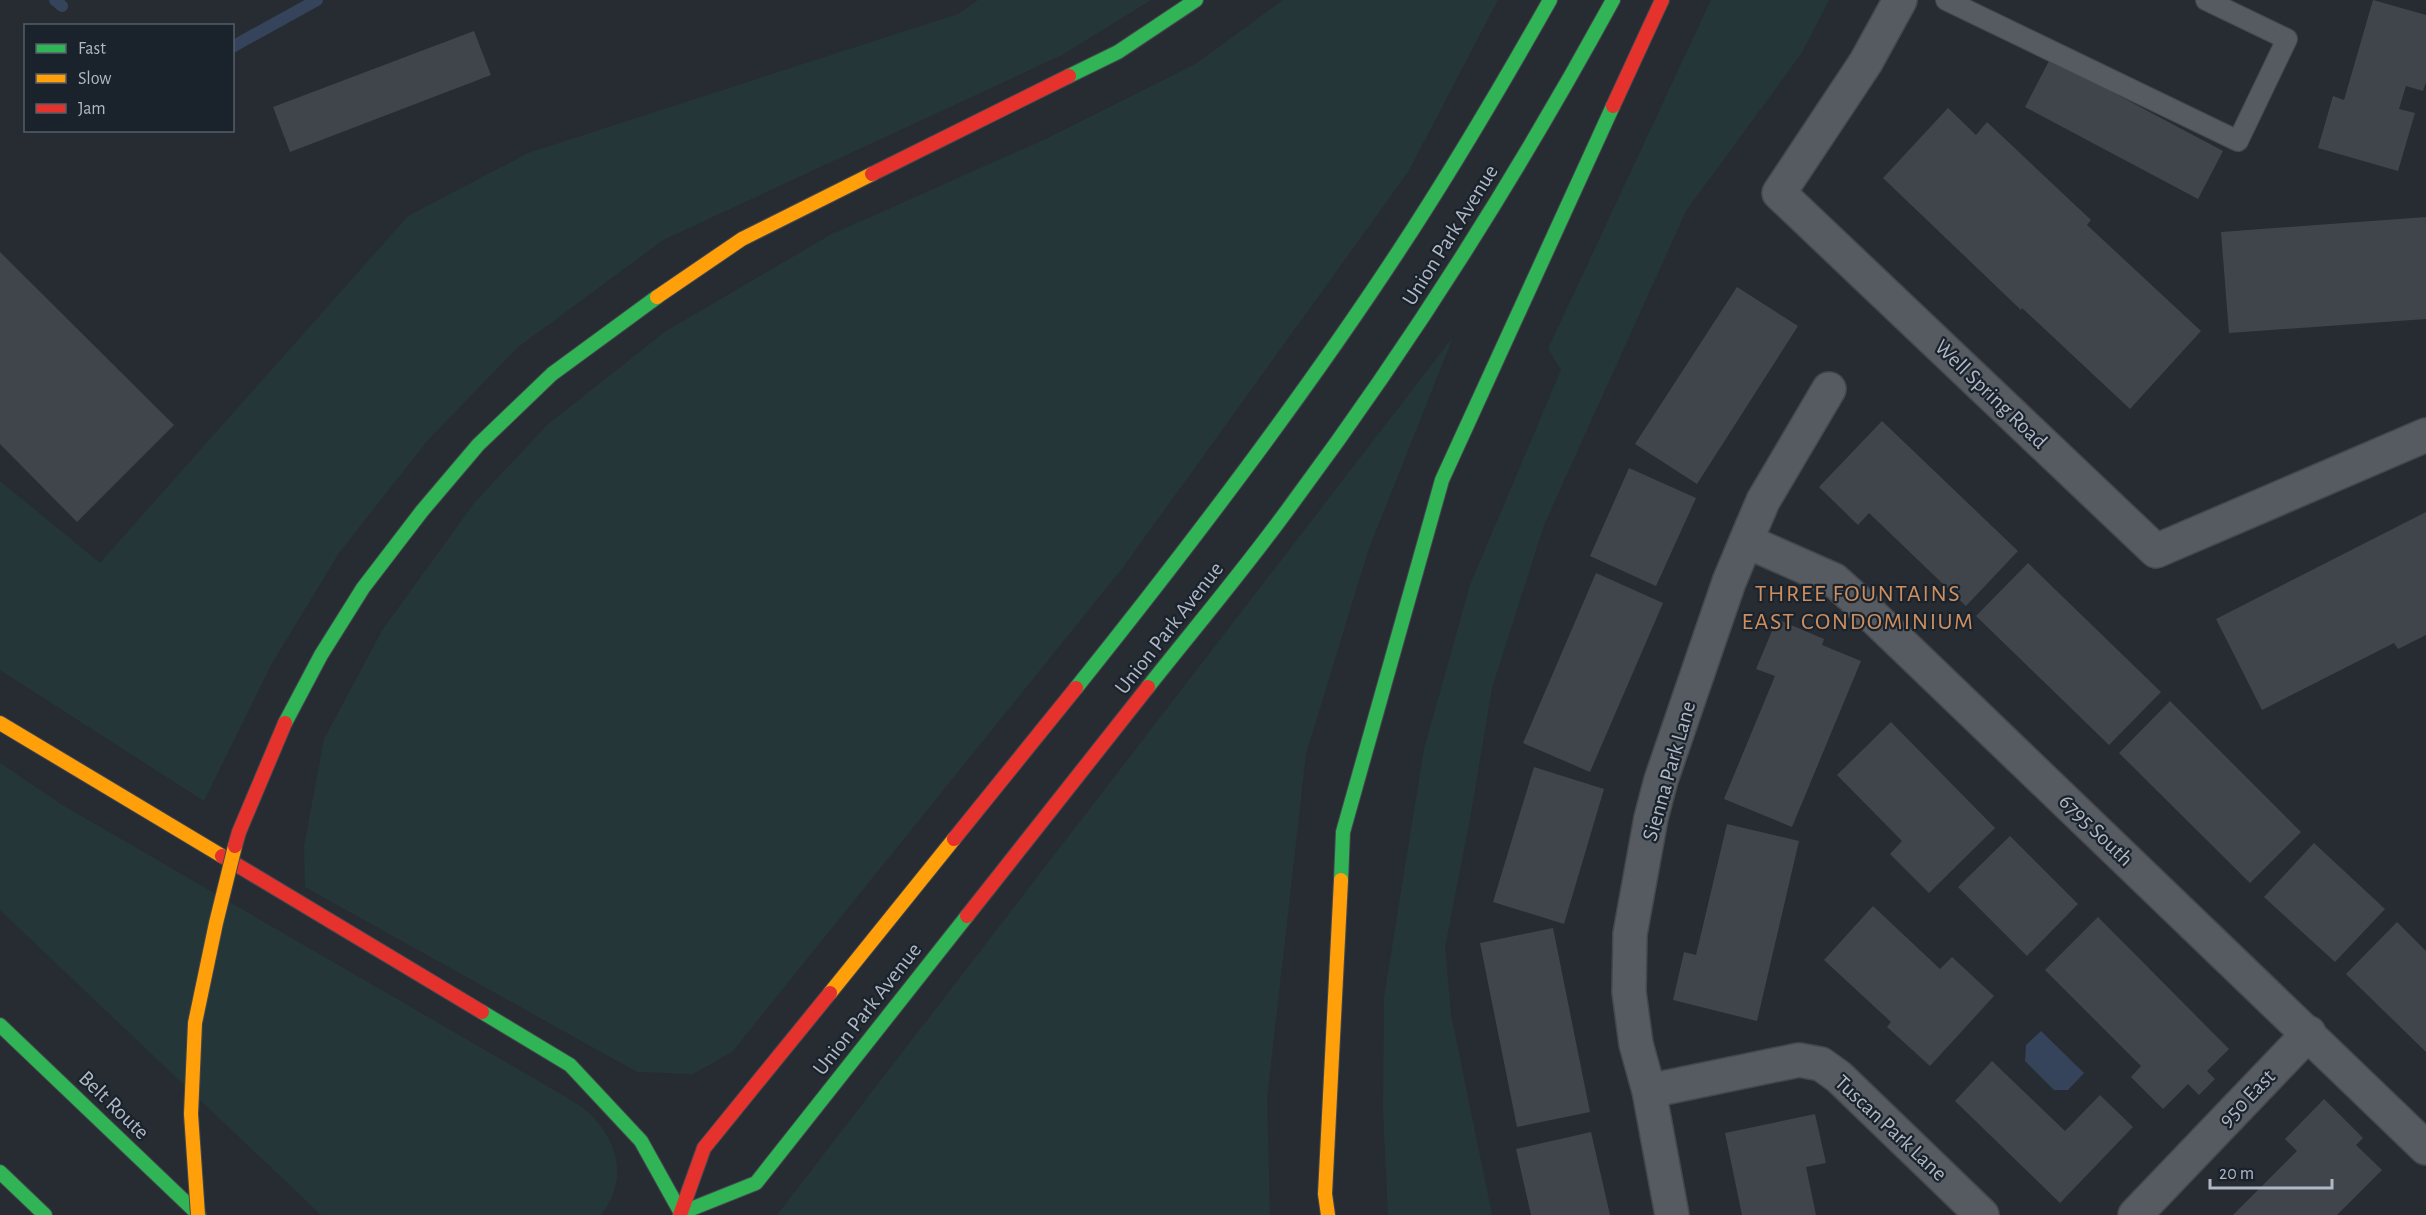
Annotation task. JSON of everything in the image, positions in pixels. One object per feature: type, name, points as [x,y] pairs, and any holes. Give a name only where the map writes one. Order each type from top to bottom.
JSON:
[{"type":"main road","points":[[198,1215],[191,1114],[195,1023],[216,923],[239,832],[285,723],[321,655],[363,588],[422,511],[478,446],[552,374],[623,320],[742,239],[1118,52],[1196,0]]},
{"type":"main road","name":"Union Park Avenue","points":[[682,1214],[704,1148],[1059,710],[1228,494],[1304,391],[1376,286],[1444,180],[1550,0]]},
{"type":"main road","name":"Union Park Avenue","points":[[682,1214],[756,1183],[1274,530],[1362,408],[1429,308],[1514,172],[1613,0]]},
{"type":"main road","points":[[1328,1215],[1325,1194],[1343,832],[1442,480],[1662,0]]},
{"type":"main road","points":[[0,723],[570,1065],[641,1142],[682,1214]]},
{"type":"main road","name":"Belt Route","points":[[0,1025],[198,1215]]},
{"type":"main road","points":[[0,1172],[45,1215]]},
{"type":"street","name":"Well Spring Road","points":[[1900,0],[1866,62],[1779,193],[2157,551],[2426,435]]},
{"type":"street","name":"Sienna Park Lane","points":[[1672,1215],[1649,1091],[1636,1044],[1629,992],[1630,934],[1652,818],[1661,780],[1746,541],[1763,501],[1829,389]]},
{"type":"street","name":"6795 South","points":[[1746,541],[1834,580],[2309,1033],[2426,1148]]},
{"type":"street","name":"950 East","points":[[2135,1215],[2309,1033]]},
{"type":"street","name":"Tuscan Park Lane","points":[[1649,1091],[1799,1060],[1821,1064],[1839,1077],[1982,1215]]},
{"type":"lane","points":[[1946,0],[2238,141],[2287,39],[2206,0]]},
{"type":"shaded area","points":[[978,0],[1151,0],[1062,55],[663,240],[517,348],[427,441],[339,553],[271,665],[204,801],[0,670],[0,481],[100,563],[408,216],[528,153],[958,14]]},
{"type":"shaded area","points":[[1283,0],[1498,0],[1408,172],[1124,566],[732,1052],[693,1074],[637,1072],[305,887],[304,846],[324,739],[383,629],[475,502],[547,425],[666,331],[830,235],[1048,138],[1197,63]]},
{"type":"shaded area","points":[[1711,0],[1829,0],[1801,54],[1686,211],[1544,525],[1492,688],[1445,947],[1451,1014],[1492,1215],[1388,1215],[1383,1110],[1384,997],[1424,749],[1470,585],[1561,370],[1548,349]]},
{"type":"shaded area","points":[[1453,337],[1368,551],[1306,754],[1267,1099],[1270,1215],[777,1215]]},
{"type":"shaded area","points":[[0,763],[64,806],[584,1109],[602,1128],[614,1152],[617,1164],[615,1190],[601,1215],[321,1215],[0,910]]},
{"type":"water","points":[[2041,1031],[2084,1073],[2068,1090],[2054,1090],[2025,1061],[2026,1045]]},
{"type":"building","points":[[2373,0],[2426,15],[2426,82],[2423,91],[2406,86],[2399,109],[2415,113],[2398,171],[2318,148],[2333,96],[2344,100]]},
{"type":"building","points":[[474,31],[491,75],[290,152],[273,107]]},
{"type":"building","points":[[2050,59],[2223,151],[2198,199],[2025,107]]},
{"type":"building","points":[[1948,108],[1976,135],[1987,122],[2091,220],[2087,225],[2201,331],[2130,409],[2022,308],[2021,310],[1883,178]]},
{"type":"building","points":[[2426,217],[2426,319],[2229,333],[2221,232]]},
{"type":"building","points":[[0,252],[174,425],[77,522],[0,444]]},
{"type":"building","points":[[1737,287],[1798,326],[1697,484],[1635,444]]},
{"type":"building","points":[[1882,421],[2018,551],[1966,606],[1869,513],[1858,525],[1819,487]]},
{"type":"building","points":[[1629,468],[1696,498],[1656,586],[1590,556]]},
{"type":"building","points":[[2426,512],[2426,635],[2398,649],[2394,643],[2262,710],[2216,619]]},
{"type":"building","points":[[2028,563],[2161,692],[2109,745],[1976,616]]},
{"type":"building","points":[[1596,573],[1663,603],[1590,772],[1523,743]]},
{"type":"building","points":[[1777,619],[1824,639],[1822,645],[1861,661],[1792,827],[1724,799],[1775,676],[1756,669]]},
{"type":"building","points":[[2170,701],[2301,832],[2250,883],[2119,753]]},
{"type":"building","points":[[1891,722],[1995,828],[1929,893],[1890,854],[1902,841],[1837,775]]},
{"type":"building","points":[[1534,767],[1604,789],[1564,924],[1493,902]]},
{"type":"building","points":[[1727,824],[1799,841],[1757,1021],[1673,1000],[1684,952],[1696,955]]},
{"type":"building","points":[[2010,836],[2078,904],[2027,956],[1958,887]]},
{"type":"building","points":[[2314,843],[2385,909],[2335,962],[2264,897]]},
{"type":"building","points":[[1873,906],[1940,969],[1952,957],[1994,996],[1930,1066],[1887,1027],[1891,1022],[1824,960]]},
{"type":"building","points":[[2098,917],[2229,1049],[2207,1071],[2215,1079],[2199,1095],[2188,1084],[2163,1109],[2131,1077],[2141,1066],[2045,970]]},
{"type":"building","points":[[2397,922],[2426,951],[2426,1052],[2346,974]]},
{"type":"building","points":[[1553,928],[1590,1112],[1517,1127],[1480,943]]},
{"type":"building","points":[[1992,1061],[2065,1131],[2100,1095],[2133,1127],[2060,1203],[1955,1101]]},
{"type":"building","points":[[2324,1099],[2363,1138],[2356,1145],[2382,1170],[2337,1215],[2233,1215],[2297,1151],[2285,1139]]},
{"type":"building","points":[[1815,1114],[1826,1163],[1806,1167],[1816,1215],[1742,1215],[1725,1133]]},
{"type":"building","points":[[1591,1132],[1610,1215],[1531,1215],[1516,1149]]},
{"type":"waterway","points":[[55,0],[62,6]]},
{"type":"waterway","points":[[234,46],[317,0]]},
{"type":"traffic: fast","points":[[1069,76],[1118,52],[1196,0]]},
{"type":"traffic: fast","points":[[1076,688],[1160,582],[1322,364],[1457,159],[1550,0]]},
{"type":"traffic: fast","points":[[1148,687],[1277,525],[1422,318],[1540,129],[1613,0]]},
{"type":"traffic: fast","points":[[1341,880],[1343,832],[1442,480],[1613,106]]},
{"type":"traffic: fast","points":[[285,723],[321,655],[363,588],[422,511],[478,445],[552,374],[657,297]]},
{"type":"traffic: fast","points":[[681,1213],[756,1183],[967,916]]},
{"type":"traffic: fast","points":[[482,1012],[570,1065],[641,1141],[681,1213],[685,1215]]},
{"type":"traffic: fast","points":[[0,1025],[199,1215]]},
{"type":"traffic: fast","points":[[0,1172],[45,1215]]},
{"type":"traffic: slow","points":[[657,297],[742,239],[872,174]]},
{"type":"traffic: slow","points":[[0,723],[222,856]]},
{"type":"traffic: slow","points":[[830,993],[954,839]]},
{"type":"traffic: slow","points":[[198,1215],[191,1114],[195,1023],[235,846]]},
{"type":"traffic: slow","points":[[1328,1215],[1325,1194],[1341,880]]},
{"type":"traffic: jam","points":[[1613,106],[1662,0]]},
{"type":"traffic: jam","points":[[872,174],[1069,76]]},
{"type":"traffic: jam","points":[[967,916],[1148,687]]},
{"type":"traffic: jam","points":[[954,839],[1076,688]]},
{"type":"traffic: jam","points":[[235,846],[285,723]]},
{"type":"traffic: jam","points":[[222,856],[482,1012]]},
{"type":"traffic: jam","points":[[680,1215],[704,1148],[830,993]]},
{"type":"district","name":"THREE FOUNTAINS EAST CONDOMINIUM","points":[[1858,608]]}]
